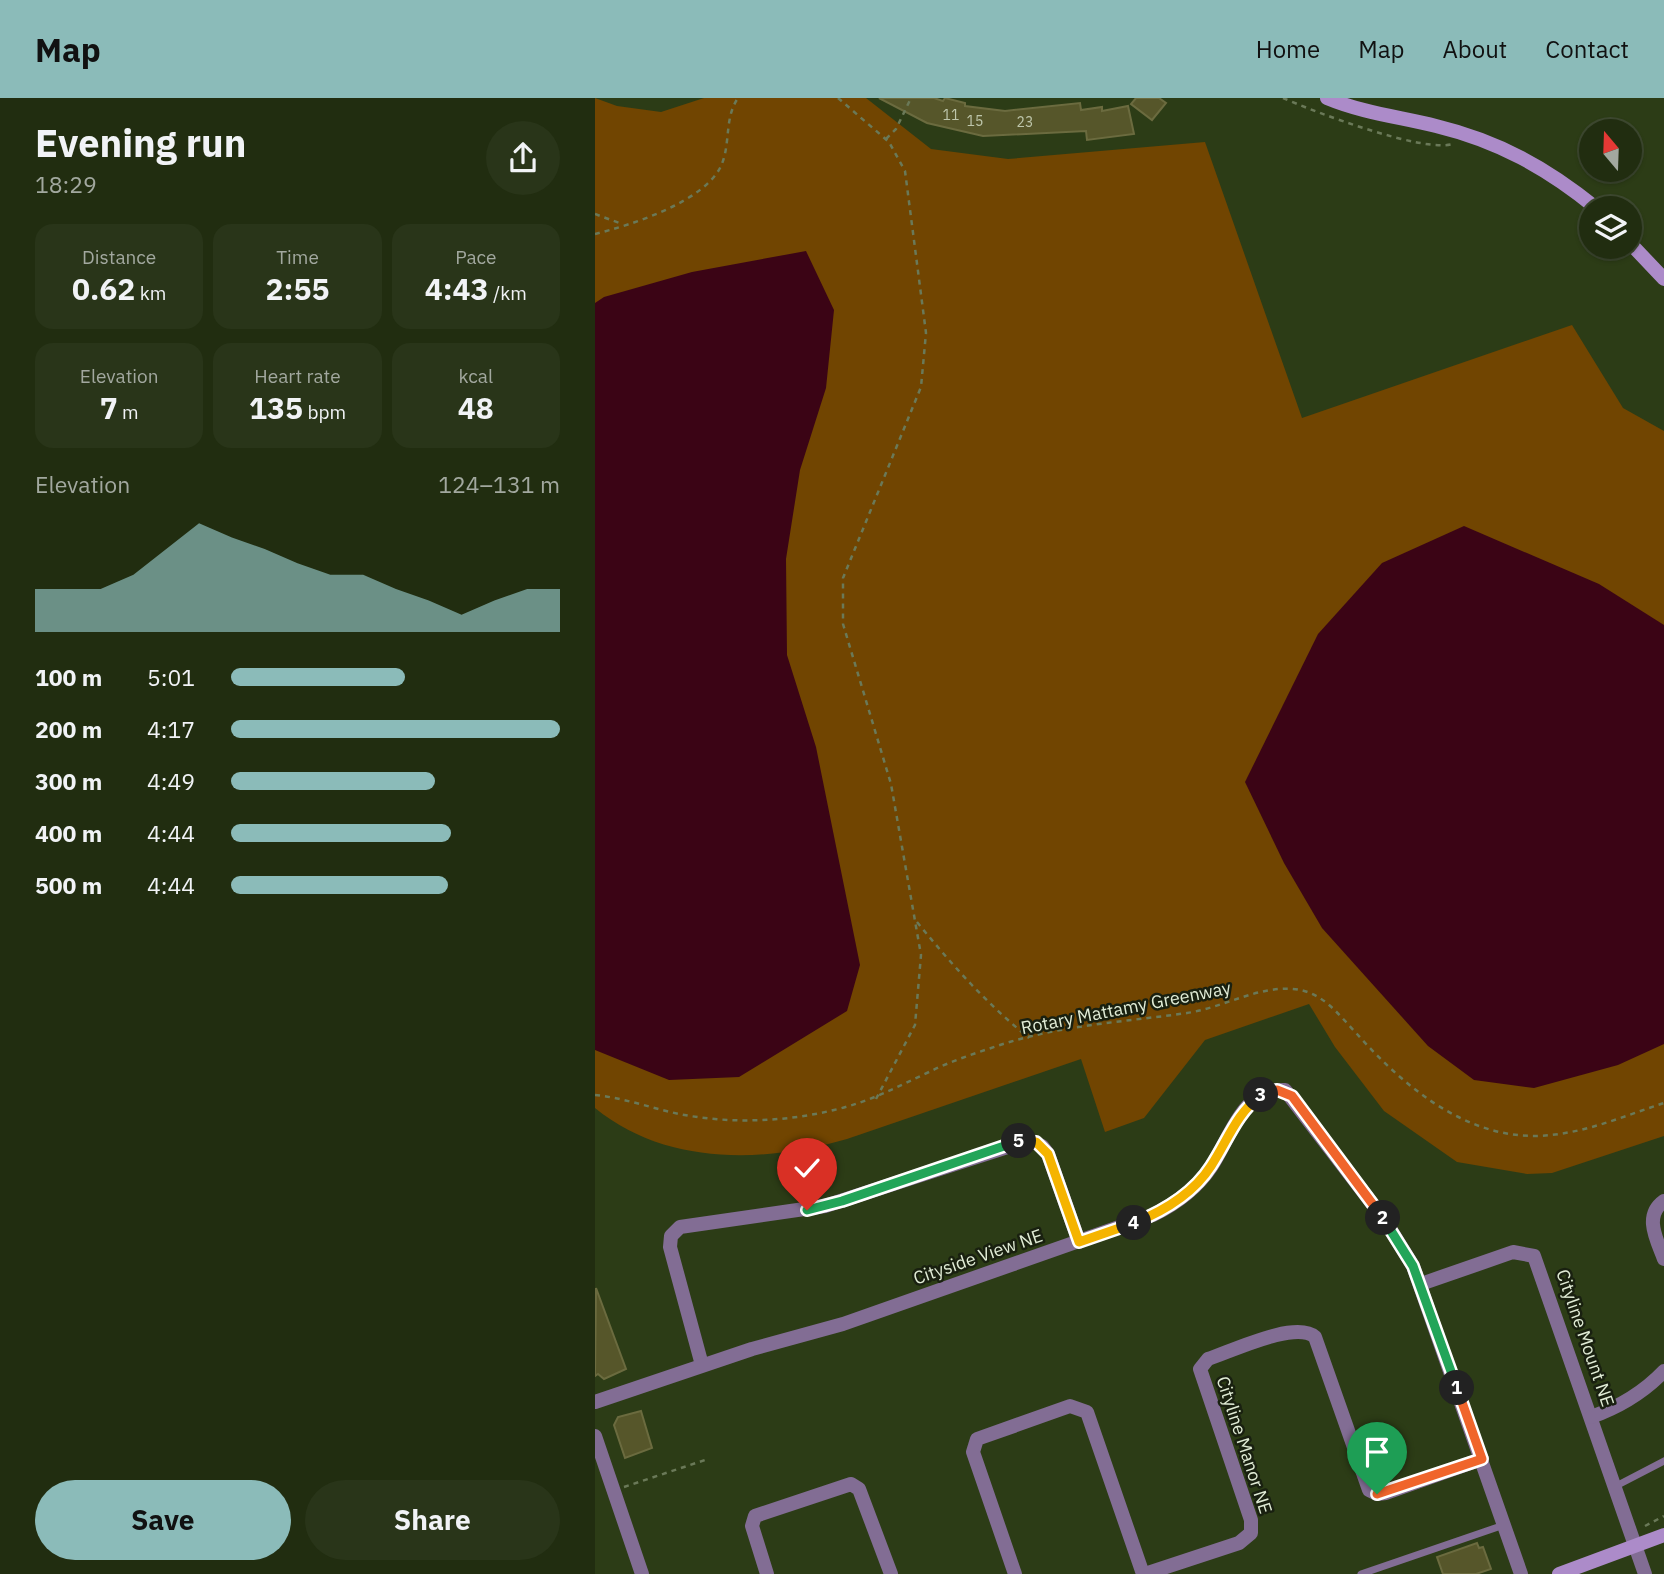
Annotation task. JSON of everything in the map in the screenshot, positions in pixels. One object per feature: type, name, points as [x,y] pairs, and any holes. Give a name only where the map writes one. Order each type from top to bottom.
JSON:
[{"type":"street","points":[[1328,98],[1372,113],[1476,137],[1525,157],[1581,196]]},
{"type":"street","points":[[1642,256],[1664,279]]},
{"type":"street","name":"Cityside View NE","points":[[595,1402],[702,1365],[825,1330],[1135,1223],[1170,1206],[1210,1168],[1238,1118],[1255,1099],[1269,1092],[1285,1090],[1384,1219],[1421,1284],[1521,1574]]},
{"type":"street","points":[[702,1365],[670,1247],[671,1236],[680,1227],[825,1206],[1029,1140],[1042,1146],[1048,1154],[1079,1242]]},
{"type":"street","points":[[1664,1201],[1655,1209],[1652,1224],[1664,1259]]},
{"type":"street","name":"Cityline Mount NE","points":[[1421,1284],[1513,1252],[1534,1256],[1645,1574]]},
{"type":"street","name":"Cityline Manor NE","points":[[1144,1574],[1239,1543],[1251,1533],[1251,1520],[1200,1369],[1207,1359],[1294,1330],[1310,1332],[1315,1337],[1369,1490],[1377,1494],[1482,1459]]},
{"type":"street","points":[[1591,1416],[1615,1408],[1636,1395],[1664,1371]]},
{"type":"street","points":[[1015,1574],[973,1452],[977,1439],[1070,1406],[1087,1412],[1144,1574]]},
{"type":"street","points":[[595,1436],[642,1574]]},
{"type":"street","points":[[767,1574],[752,1526],[755,1516],[851,1484],[859,1489],[891,1574]]},
{"type":"street","points":[[1559,1574],[1664,1535]]},
{"type":"lane","points":[[1616,1486],[1664,1461]]},
{"type":"lane","points":[[1361,1574],[1504,1525]]},
{"type":"path","points":[[595,234],[680,202],[714,176],[721,167],[731,110],[739,98]]},
{"type":"path","points":[[838,98],[886,139],[897,154],[909,187],[926,333],[921,387],[843,578],[843,624],[891,785],[916,921],[922,974],[915,1024],[876,1098]]},
{"type":"path","points":[[886,139],[896,129],[911,98]]},
{"type":"path","points":[[1283,98],[1350,125],[1444,146],[1456,143]]},
{"type":"path","points":[[595,214],[608,221],[625,224]]},
{"type":"path","points":[[916,921],[961,976],[992,1008],[1029,1038]]},
{"type":"path","name":"Rotary Mattamy Greenway","points":[[595,1095],[703,1118],[787,1118],[832,1111],[876,1098],[930,1071],[1029,1038],[1110,1021],[1187,1013],[1276,989],[1297,989],[1318,996],[1333,1008],[1388,1068],[1418,1093],[1464,1122],[1497,1133],[1559,1134],[1664,1103]]},
{"type":"path","points":[[614,1491],[705,1460]]},
{"type":"path","points":[[1645,1526],[1664,1516]]},
{"type":"shaded area","points":[[595,98],[617,106],[661,112],[704,98],[866,98],[931,149],[1008,159],[1205,142],[1302,418],[1572,325],[1623,408],[1664,431],[1664,1136],[1552,1173],[1527,1174],[1457,1162],[1384,1111],[1335,1047],[1309,1004],[1205,1040],[1144,1118],[1105,1132],[1081,1059],[847,1139],[783,1152],[750,1155],[684,1150],[653,1141],[623,1127],[595,1108]]},
{"type":"shaded area","points":[[806,251],[834,310],[826,388],[800,470],[786,559],[787,655],[816,747],[860,965],[847,1011],[739,1077],[669,1080],[595,1050],[595,303],[604,297],[692,272]]},
{"type":"shaded area","points":[[1464,526],[1599,584],[1664,625],[1664,1044],[1618,1065],[1534,1088],[1474,1080],[1428,1046],[1322,928],[1284,863],[1245,782],[1318,634],[1382,563]]},
{"type":"building","points":[[879,98],[934,98],[943,101],[945,98],[965,103],[965,106],[1005,111],[1080,103],[1081,110],[1102,107],[1102,111],[1128,106],[1134,134],[1087,140],[1086,131],[983,136],[927,123]]},
{"type":"building","points":[[1136,98],[1159,98],[1166,103],[1152,120],[1131,104]]},
{"type":"building","points":[[596,1288],[626,1369],[604,1379],[598,1374],[595,1376]]},
{"type":"building","points":[[641,1411],[652,1448],[625,1458],[614,1425],[618,1417]]},
{"type":"building","points":[[1477,1543],[1479,1548],[1483,1547],[1491,1569],[1476,1574],[1443,1574],[1437,1557]]},
{"type":"route","points":[[807,1210],[842,1201],[1022,1140],[1029,1140],[1042,1146],[1048,1154],[1079,1242],[1135,1223],[1170,1206],[1210,1168],[1238,1118],[1255,1099],[1269,1092],[1285,1090],[1384,1219],[1413,1266],[1482,1459],[1377,1494]]}]
